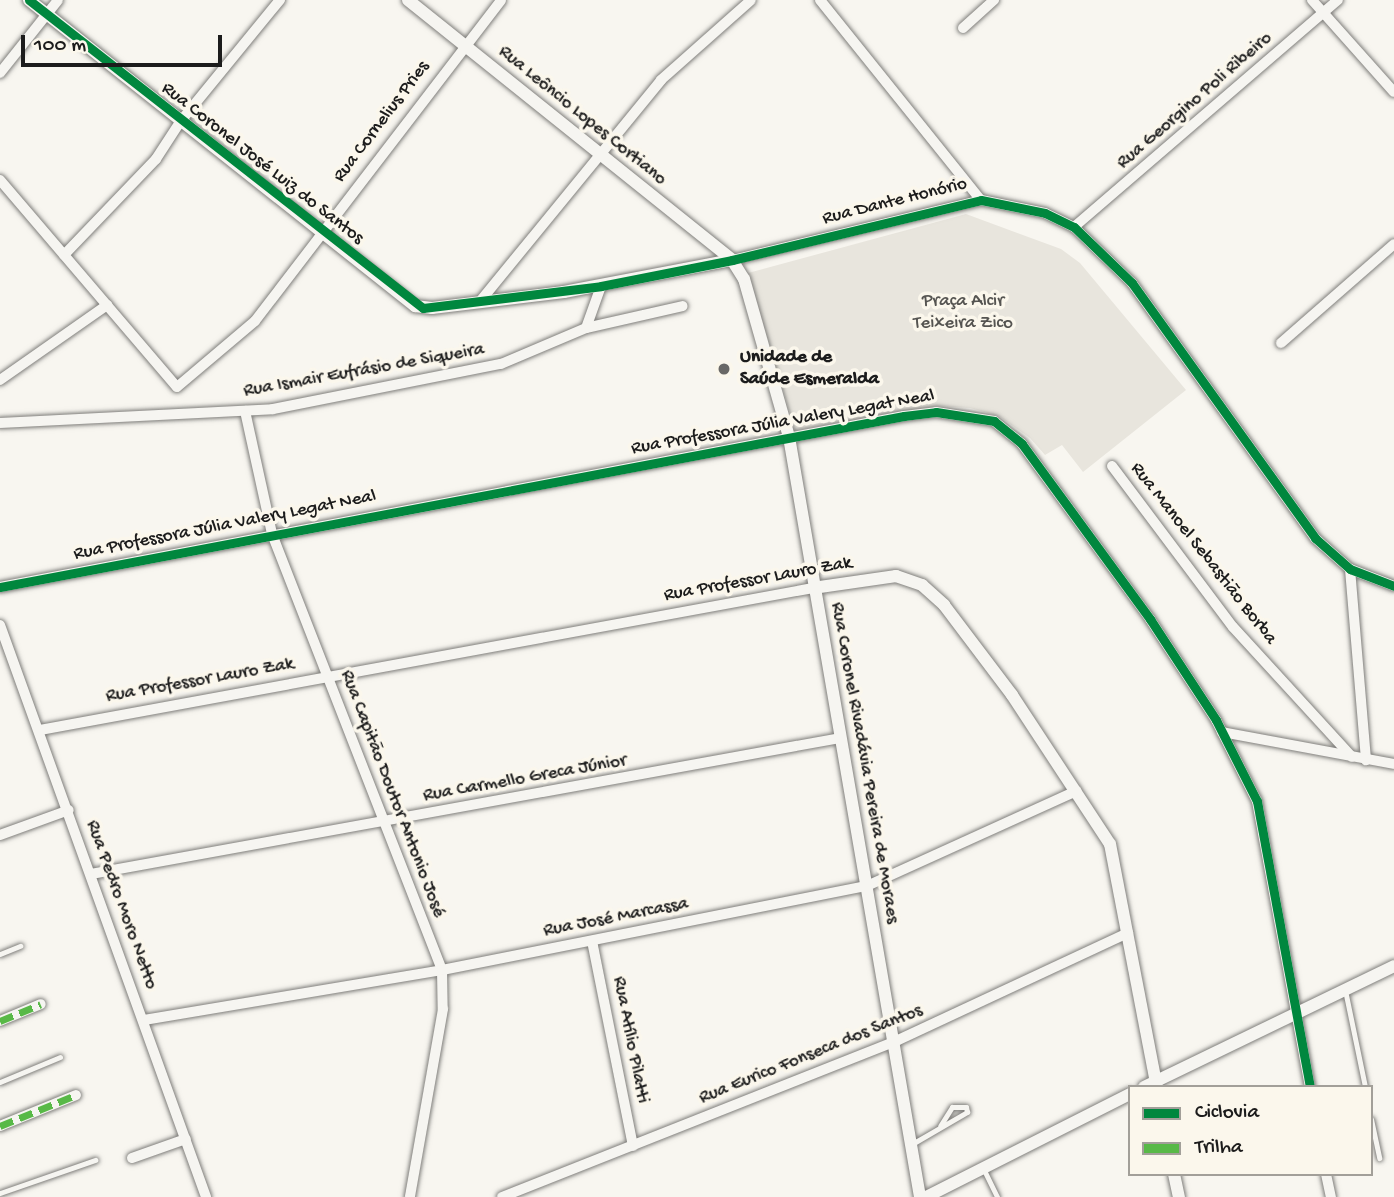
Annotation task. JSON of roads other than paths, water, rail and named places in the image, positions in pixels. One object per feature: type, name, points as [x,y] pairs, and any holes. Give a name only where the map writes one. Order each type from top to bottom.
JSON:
[{"type":"street","name":"Rua Coronel José Luiz do Santos","points":[[29,0],[408,301]]},
{"type":"street","points":[[0,73],[58,0]]},
{"type":"street","points":[[64,255],[156,159],[180,122],[281,0]]},
{"type":"street","name":"Rua Leôncio Lopes Cortiano","points":[[408,0],[732,260]]},
{"type":"street","name":"Rua Cornelius Pries","points":[[107,305],[177,387],[255,321],[320,232],[501,0]]},
{"type":"street","points":[[482,299],[660,80],[751,0]]},
{"type":"street","points":[[820,0],[981,200]]},
{"type":"street","points":[[963,28],[994,0]]},
{"type":"street","points":[[1312,0],[1394,92]]},
{"type":"street","name":"Rua Georgino Poli Ribeiro","points":[[1074,227],[1338,0]]},
{"type":"street","points":[[0,180],[107,305],[0,380]]},
{"type":"street","name":"Rua Dante Honório","points":[[408,301],[423,309],[482,299],[600,290],[981,200],[1045,213],[1074,227],[1132,283],[1295,514],[1350,569],[1394,586]]},
{"type":"street","points":[[1281,343],[1394,244]]},
{"type":"street","name":"Rua Coronel Rivadávia Pereira de Moraes","points":[[732,260],[752,301],[789,437],[813,588],[923,1197]]},
{"type":"street","points":[[586,328],[600,290]]},
{"type":"street","name":"Rua Ismair Eufrásio de Siqueira","points":[[0,422],[246,411],[501,364],[586,328],[683,306]]},
{"type":"street","name":"Rua Capitão Doutor Antonio José","points":[[246,411],[272,534],[442,970],[443,1009],[411,1197]]},
{"type":"street","name":"Rua Professora Júlia Valery Legat Neal","points":[[0,587],[789,437],[936,412],[994,421],[1022,443],[1150,619],[1222,732],[1257,801],[1310,1085]]},
{"type":"street","name":"Rua Manoel Sebastião Borba","points":[[1112,466],[1233,627],[1352,757]]},
{"type":"street","points":[[1350,569],[1366,760]]},
{"type":"street","name":"Rua Professor Lauro Zak","points":[[40,730],[813,588],[896,576],[922,584],[965,631],[1110,844],[1128,933],[1152,1085]]},
{"type":"street","name":"Rua Pedro Moro Netto","points":[[0,625],[69,810],[206,1197]]},
{"type":"street","points":[[1222,732],[1394,764]]},
{"type":"street","name":"Rua Carmello Greca Júnior","points":[[91,874],[840,738]]},
{"type":"street","name":"Rua José Marcassa","points":[[144,1020],[442,970],[867,887],[1076,791]]},
{"type":"street","points":[[0,835],[69,810]]},
{"type":"street","name":"Rua Eurico Fonseca dos Santos","points":[[502,1197],[896,1041],[1128,933]]},
{"type":"street","name":"Rua Atílio Pilatti","points":[[592,941],[633,1146]]},
{"type":"street","points":[[1152,1085],[1296,1010],[1394,966]]},
{"type":"street","points":[[0,1021],[41,1004]]},
{"type":"street","points":[[0,1126],[76,1095]]},
{"type":"street","points":[[923,1197],[1128,1095]]},
{"type":"street","points":[[132,1158],[186,1139]]},
{"type":"street","points":[[1174,1176],[1179,1197]]},
{"type":"street","points":[[1326,1176],[1331,1197]]},
{"type":"lane","points":[[0,954],[20,946]]},
{"type":"lane","points":[[1345,987],[1365,1085]]},
{"type":"lane","points":[[0,1082],[60,1057]]},
{"type":"lane","points":[[912,1144],[967,1112],[966,1107],[952,1107],[940,1126]]},
{"type":"lane","points":[[1373,1129],[1379,1158]]},
{"type":"lane","points":[[0,1193],[95,1160]]},
{"type":"lane","points":[[983,1168],[997,1197]]},
{"type":"place","name":"Unidade de Saúde Esmeralda","points":[[724,369]]},
{"type":"park label","name":"Praça Alcir Teixeira Zico","points":[[963,313]]}]
